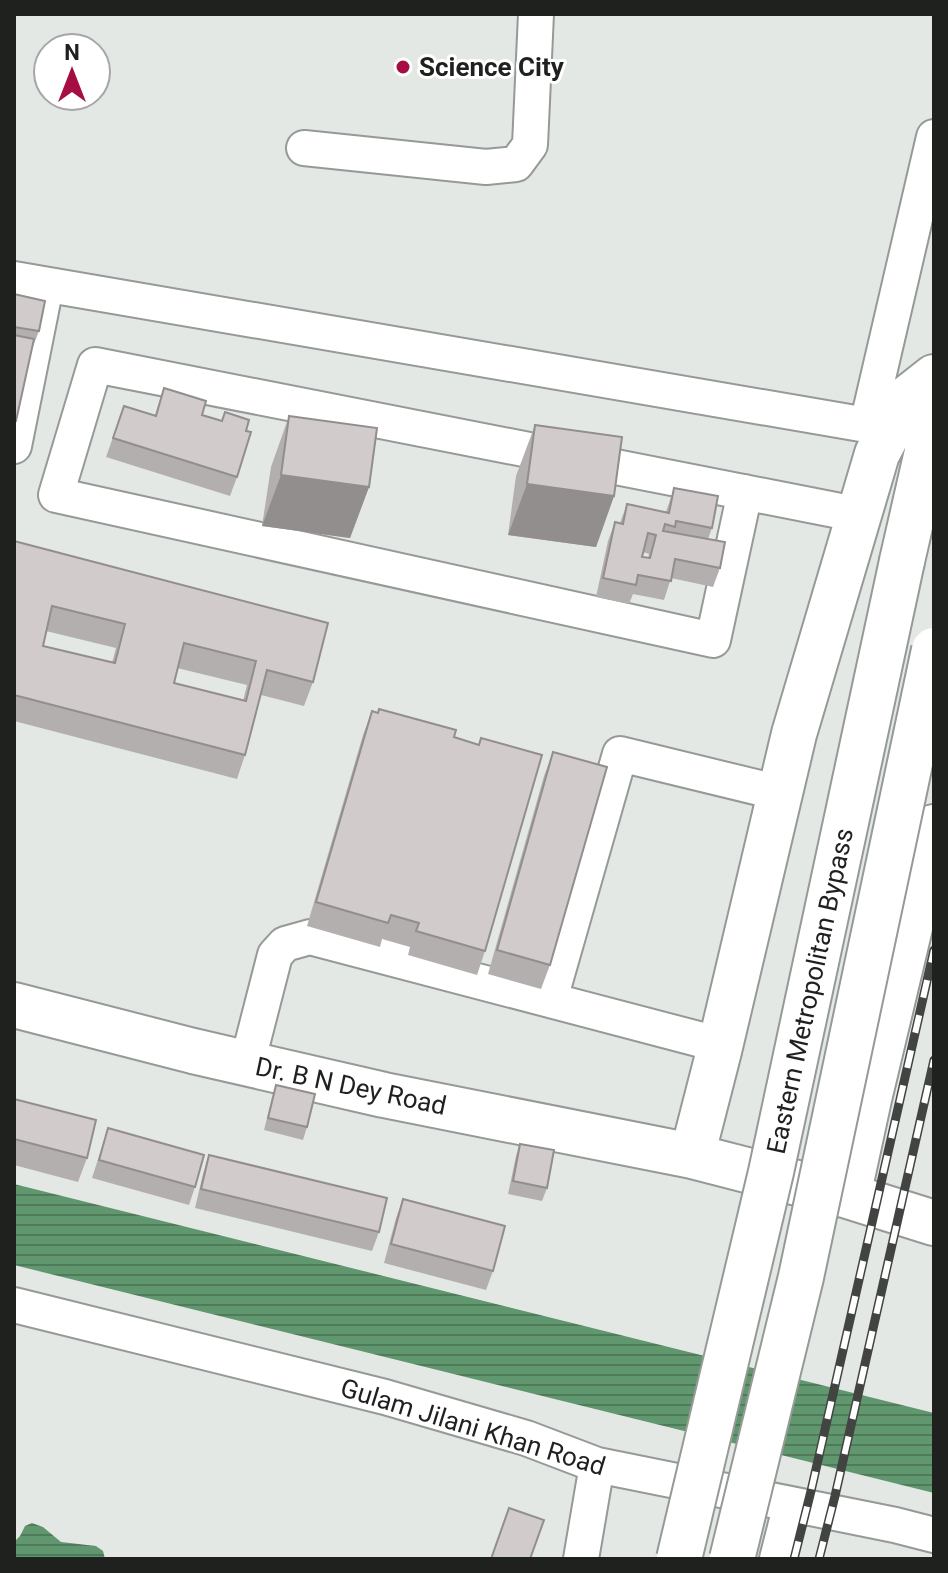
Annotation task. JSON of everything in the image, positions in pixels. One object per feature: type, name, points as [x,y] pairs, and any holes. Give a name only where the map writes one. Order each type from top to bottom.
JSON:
[{"type":"main road","points":[[692,1156],[794,734],[877,454],[878,427],[934,377]]},
{"type":"main road","name":"Eastern Metropolitan Bypass","points":[[679,1559],[771,1172],[934,421]]},
{"type":"main road","points":[[732,1559],[805,1261],[934,650]]},
{"type":"main road","points":[[848,1196],[934,827]]},
{"type":"main road","name":"Dr. B N Dey Road","points":[[14,1005],[384,1095],[692,1156],[848,1196],[934,1223]]},
{"type":"street","points":[[304,148],[486,167],[516,164],[530,145],[536,14]]},
{"type":"street","points":[[14,446],[30,282],[878,427],[934,137]]},
{"type":"street","points":[[745,492],[713,640],[56,495],[95,365],[745,492],[859,515]]},
{"type":"street","points":[[550,999],[620,754],[780,793]]},
{"type":"street","points":[[247,1064],[275,955],[285,944],[310,937],[721,1045]]},
{"type":"street","name":"Gulam Jilani Khan Road","points":[[14,1305],[385,1397],[526,1438],[597,1465],[934,1535]]},
{"type":"street","points":[[581,1559],[597,1465]]},
{"type":"street","points":[[777,1559],[791,1504]]},
{"type":"shaded area","points":[[14,1184],[934,1413],[934,1493],[14,1265]]},
{"type":"shaded area","points":[[32,1523],[43,1527],[61,1542],[96,1546],[103,1551],[105,1559],[14,1559],[14,1542],[25,1526]]},
{"type":"building","points":[[14,294],[45,301],[39,331],[14,327]]},
{"type":"building","points":[[14,335],[34,339],[16,421],[14,421]]},
{"type":"building","points":[[164,388],[206,401],[202,415],[222,421],[225,412],[249,420],[246,431],[251,432],[237,477],[113,438],[124,406],[156,416]]},
{"type":"building","points":[[289,416],[377,428],[369,487],[281,475]]},
{"type":"building","points":[[535,425],[622,437],[614,496],[527,484]]},
{"type":"building","points":[[674,488],[718,496],[712,528],[676,521],[675,527],[665,524],[663,531],[725,542],[720,568],[675,559],[671,581],[638,575],[636,585],[603,578],[615,522],[623,524],[627,504],[669,513]],"holes":[[[648,533],[656,535],[650,558],[642,557]]]},
{"type":"building","points":[[14,541],[328,623],[313,682],[267,670],[245,755],[14,695]],"holes":[[[52,606],[125,624],[115,663],[43,646]],[[184,643],[256,661],[246,701],[174,683]]]},
{"type":"building","points":[[379,709],[456,730],[454,737],[479,745],[481,738],[542,755],[485,951],[416,931],[419,923],[391,915],[388,923],[316,902],[372,711],[378,713]]},
{"type":"building","points":[[553,752],[607,767],[550,965],[497,950]]},
{"type":"building","points":[[276,1085],[315,1094],[307,1127],[268,1118]]},
{"type":"building","points":[[14,1099],[96,1120],[87,1158],[14,1139]]},
{"type":"building","points":[[108,1128],[204,1155],[195,1187],[99,1160]]},
{"type":"building","points":[[520,1144],[554,1150],[547,1188],[513,1181]]},
{"type":"building","points":[[209,1155],[387,1198],[379,1232],[201,1189]]},
{"type":"building","points":[[403,1199],[505,1226],[493,1271],[391,1244]]},
{"type":"building","points":[[509,1508],[544,1520],[530,1559],[491,1559]]},
{"type":"railway","points":[[794,1559],[934,950]]},
{"type":"railway","points":[[819,1559],[934,1060]]},
{"type":"place","name":"Science City","points":[[403,67]]}]
